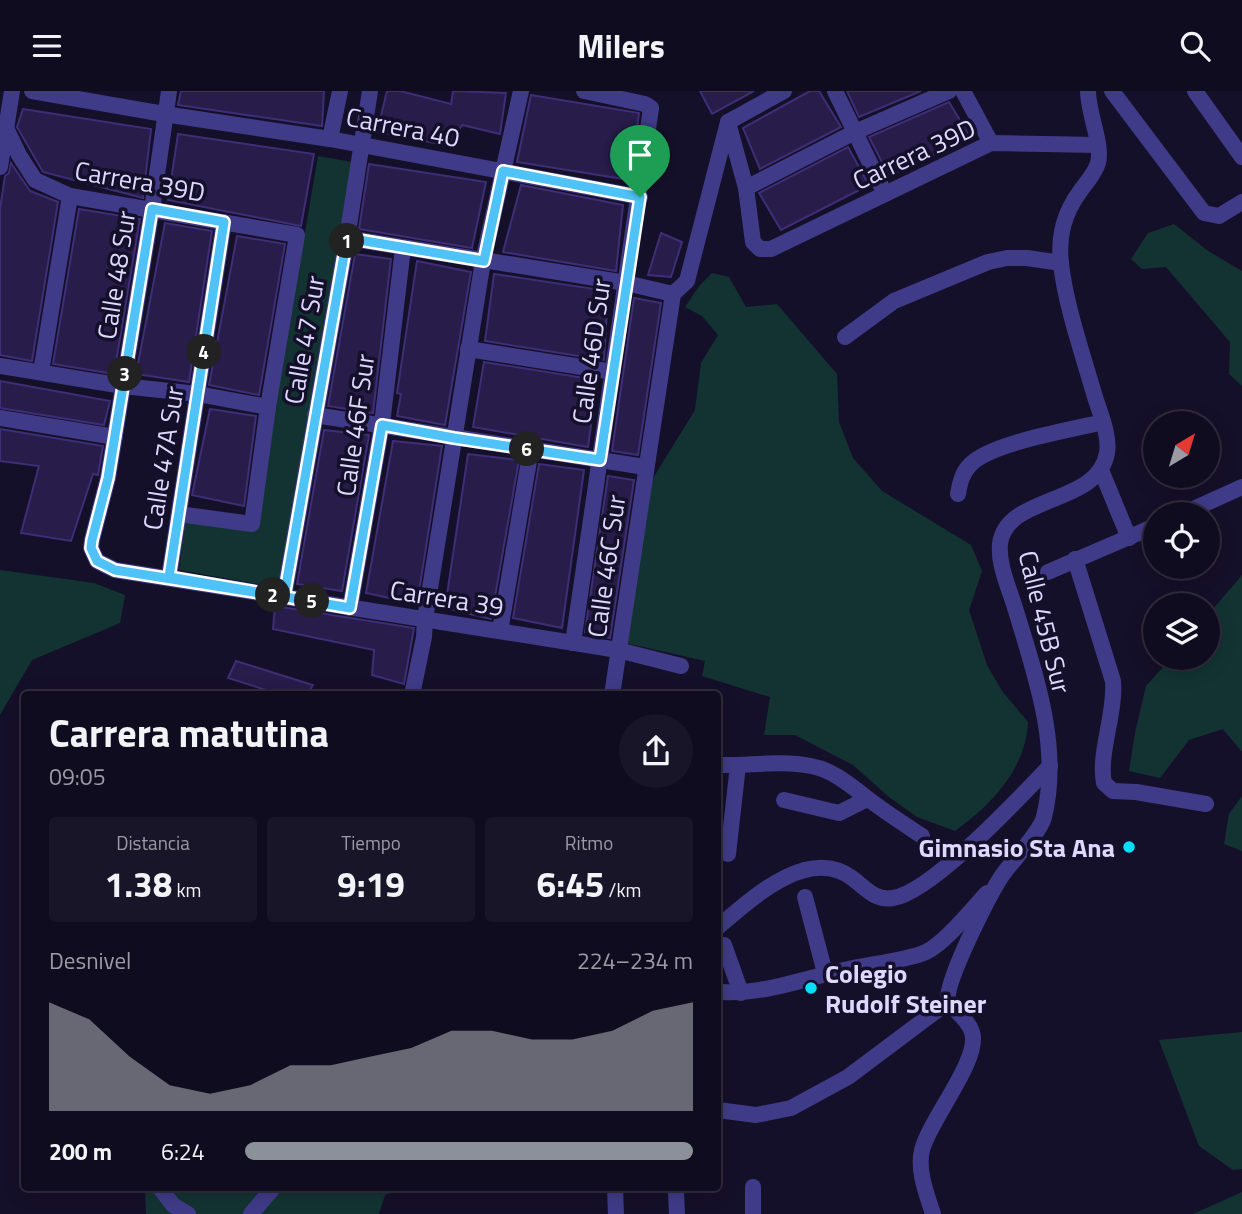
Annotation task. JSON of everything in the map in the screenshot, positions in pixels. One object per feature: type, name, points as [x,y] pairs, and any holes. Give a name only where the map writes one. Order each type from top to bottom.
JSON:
[{"type":"street","points":[[0,167],[12,91]]},
{"type":"street","name":"Carrera 40","points":[[32,91],[330,139],[640,197]]},
{"type":"street","name":"Calle 48 Sur","points":[[91,548],[115,437],[169,91]]},
{"type":"street","points":[[330,139],[340,91]]},
{"type":"street","name":"Calle 47 Sur","points":[[284,597],[370,91]]},
{"type":"street","points":[[413,691],[424,636],[468,349],[521,91]]},
{"type":"street","points":[[784,91],[728,122],[746,188],[855,132],[949,91]]},
{"type":"street","points":[[835,91],[885,194]]},
{"type":"street","points":[[963,91],[991,143]]},
{"type":"street","points":[[1088,91],[1088,104],[1099,154],[1095,171],[1066,214],[1061,230],[1061,263],[1103,422],[1107,452],[1101,470],[1129,538]]},
{"type":"street","points":[[1112,91],[1204,213],[1219,216],[1242,202]]},
{"type":"street","points":[[1195,91],[1242,157]]},
{"type":"street","name":"Calle 46D Sur","points":[[573,643],[651,108],[645,104],[594,92]]},
{"type":"street","name":"Calle 46C Sur","points":[[613,691],[673,294],[687,281],[728,122]]},
{"type":"street","name":"Carrera 39D","points":[[6,128],[35,180],[69,196],[298,235]]},
{"type":"street","name":"Carrera 39D","points":[[746,188],[754,242],[760,249],[771,249],[991,143],[1098,145]]},
{"type":"street","points":[[41,372],[69,196]]},
{"type":"street","name":"Calle 47A Sur","points":[[169,577],[224,222]]},
{"type":"street","name":"Calle 47 Sur","points":[[179,514],[252,524],[268,407],[298,235]]},
{"type":"street","points":[[347,238],[626,283],[673,294]]},
{"type":"street","name":"Calle 46F Sur","points":[[350,608],[382,425],[404,248]]},
{"type":"street","points":[[845,337],[894,301],[988,262],[1027,258],[1061,263]]},
{"type":"street","points":[[468,349],[613,372]]},
{"type":"street","points":[[0,366],[123,386],[198,394],[268,407]]},
{"type":"street","points":[[315,415],[645,467]]},
{"type":"street","points":[[0,418],[115,437]]},
{"type":"street","points":[[958,494],[962,477],[970,464],[991,450],[1103,422]]},
{"type":"street","points":[[500,631],[531,449]]},
{"type":"street","name":"Calle 45B Sur","points":[[1000,878],[1043,821],[1050,766],[1048,735],[1000,545],[1003,533],[1014,519],[1091,481],[1101,470]]},
{"type":"street","points":[[1209,502],[1242,487]]},
{"type":"street","points":[[1048,572],[1143,532]]},
{"type":"street","name":"Carrera 39","points":[[91,548],[97,561],[106,567],[618,650],[681,666]]},
{"type":"street","points":[[1075,559],[1113,681],[1103,769],[1104,782],[1114,791],[1206,804]]},
{"type":"street","points":[[721,765],[813,766],[847,782],[867,799],[922,836]]},
{"type":"street","points":[[727,854],[738,765]]},
{"type":"street","points":[[721,925],[782,879],[799,871],[833,869],[847,874],[877,898],[901,897],[926,882],[954,859],[1010,808],[1050,766]]},
{"type":"street","points":[[784,800],[839,813],[867,799]]},
{"type":"street","points":[[722,992],[741,993],[924,953],[951,930],[1000,878]]},
{"type":"street","points":[[933,1214],[922,1170],[922,1152],[939,1112],[967,1064],[974,1045],[967,1024],[948,1002],[949,986],[1000,878]]},
{"type":"street","points":[[805,897],[825,973]]},
{"type":"street","points":[[724,944],[741,993]]},
{"type":"street","points":[[721,1110],[756,1115],[791,1108],[848,1077],[948,1002]]},
{"type":"street","points":[[752,1187],[753,1214]]},
{"type":"street","points":[[162,1191],[173,1205],[188,1214]]},
{"type":"street","points":[[251,1214],[270,1191]]},
{"type":"street","points":[[615,1191],[616,1214]]},
{"type":"street","points":[[676,1191],[677,1214]]},
{"type":"green space","points":[[318,156],[352,162],[280,588],[179,570],[186,518],[255,527]]},
{"type":"green space","points":[[1174,224],[1208,251],[1242,271],[1242,386],[1229,374],[1230,342],[1166,267],[1142,269],[1131,259],[1148,233]]},
{"type":"green space","points":[[712,273],[729,277],[746,307],[777,304],[837,374],[839,422],[853,458],[882,491],[971,545],[982,571],[969,610],[987,665],[1002,691],[1028,722],[1026,739],[1014,770],[981,810],[955,831],[917,817],[889,797],[853,765],[795,735],[764,735],[770,697],[702,676],[705,661],[626,643],[650,483],[695,410],[701,363],[718,335],[702,316],[685,307]]},
{"type":"green space","points":[[0,570],[94,583],[125,595],[120,623],[32,660],[0,715]]},
{"type":"green space","points":[[1242,575],[1242,752],[1223,729],[1189,740],[1160,778],[1129,771],[1146,686],[1160,670],[1220,670],[1220,601]]},
{"type":"green space","points":[[1242,796],[1242,851],[1224,844],[1229,814]]},
{"type":"green space","points":[[1242,1032],[1242,1169],[1233,1170],[1199,1146],[1159,1040]]},
{"type":"green space","points":[[145,1191],[397,1191],[385,1195],[379,1214],[146,1214]]},
{"type":"green space","points":[[1242,1192],[1242,1214],[1193,1214]]},
{"type":"building","points":[[181,91],[324,91],[322,126],[178,105]]},
{"type":"building","points":[[387,91],[400,91],[451,104],[453,91],[506,93],[500,134],[462,125],[450,146],[377,132]]},
{"type":"building","points":[[700,91],[754,91],[712,114]]},
{"type":"building","points":[[810,91],[819,91],[841,127],[760,169],[743,128]]},
{"type":"building","points":[[847,91],[921,91],[859,117]]},
{"type":"building","points":[[531,95],[639,113],[630,180],[517,162]]},
{"type":"building","points":[[949,102],[970,137],[889,176],[869,137]]},
{"type":"building","points":[[23,109],[151,129],[143,198],[43,172],[17,127]]},
{"type":"building","points":[[178,134],[314,154],[301,226],[168,200]]},
{"type":"building","points":[[848,147],[869,185],[781,230],[759,193]]},
{"type":"building","points":[[11,163],[30,191],[58,202],[32,361],[0,355],[0,209],[5,176],[9,173]]},
{"type":"building","points":[[369,164],[486,182],[472,248],[359,229]]},
{"type":"building","points":[[521,185],[623,205],[616,271],[503,252]]},
{"type":"building","points":[[79,209],[140,219],[114,374],[53,364]]},
{"type":"building","points":[[165,223],[212,231],[189,382],[136,374]]},
{"type":"building","points":[[661,233],[682,242],[671,277],[648,275]]},
{"type":"building","points":[[237,236],[285,244],[259,395],[209,385]]},
{"type":"building","points":[[355,254],[391,259],[373,413],[328,406]]},
{"type":"building","points":[[417,261],[471,272],[445,425],[397,416],[401,394],[397,393]]},
{"type":"building","points":[[494,274],[608,291],[604,360],[485,341]]},
{"type":"building","points":[[634,298],[661,303],[638,455],[612,451]]},
{"type":"building","points":[[484,362],[597,380],[588,447],[473,427]]},
{"type":"building","points":[[0,381],[110,401],[104,425],[0,408]]},
{"type":"building","points":[[210,409],[256,416],[244,506],[192,495]]},
{"type":"building","points":[[0,429],[103,446],[98,475],[93,474],[71,541],[21,533],[39,466],[0,461]]},
{"type":"building","points":[[324,430],[369,435],[342,591],[297,584]]},
{"type":"building","points":[[393,441],[442,446],[417,604],[366,593]]},
{"type":"building","points":[[468,454],[519,460],[491,619],[445,608]]},
{"type":"building","points":[[539,464],[584,470],[562,628],[513,618]]},
{"type":"building","points":[[608,476],[634,480],[610,638],[585,632]]},
{"type":"building","points":[[275,606],[414,628],[404,684],[372,675],[374,650],[273,629]]},
{"type":"building","points":[[236,661],[313,685],[309,691],[269,691],[228,678]]},
{"type":"place","name":"Gimnasio Sta Ana","points":[[1129,847]]},
{"type":"place","name":"Colegio Rudolf Steiner","points":[[811,988]]},
{"type":"route","points":[[640,197],[503,171],[484,261],[347,238],[284,597],[169,577],[115,570],[97,561],[93,555],[92,540],[108,478],[152,209],[224,222],[169,577],[253,592],[350,608],[382,425],[600,460],[640,197]]}]
